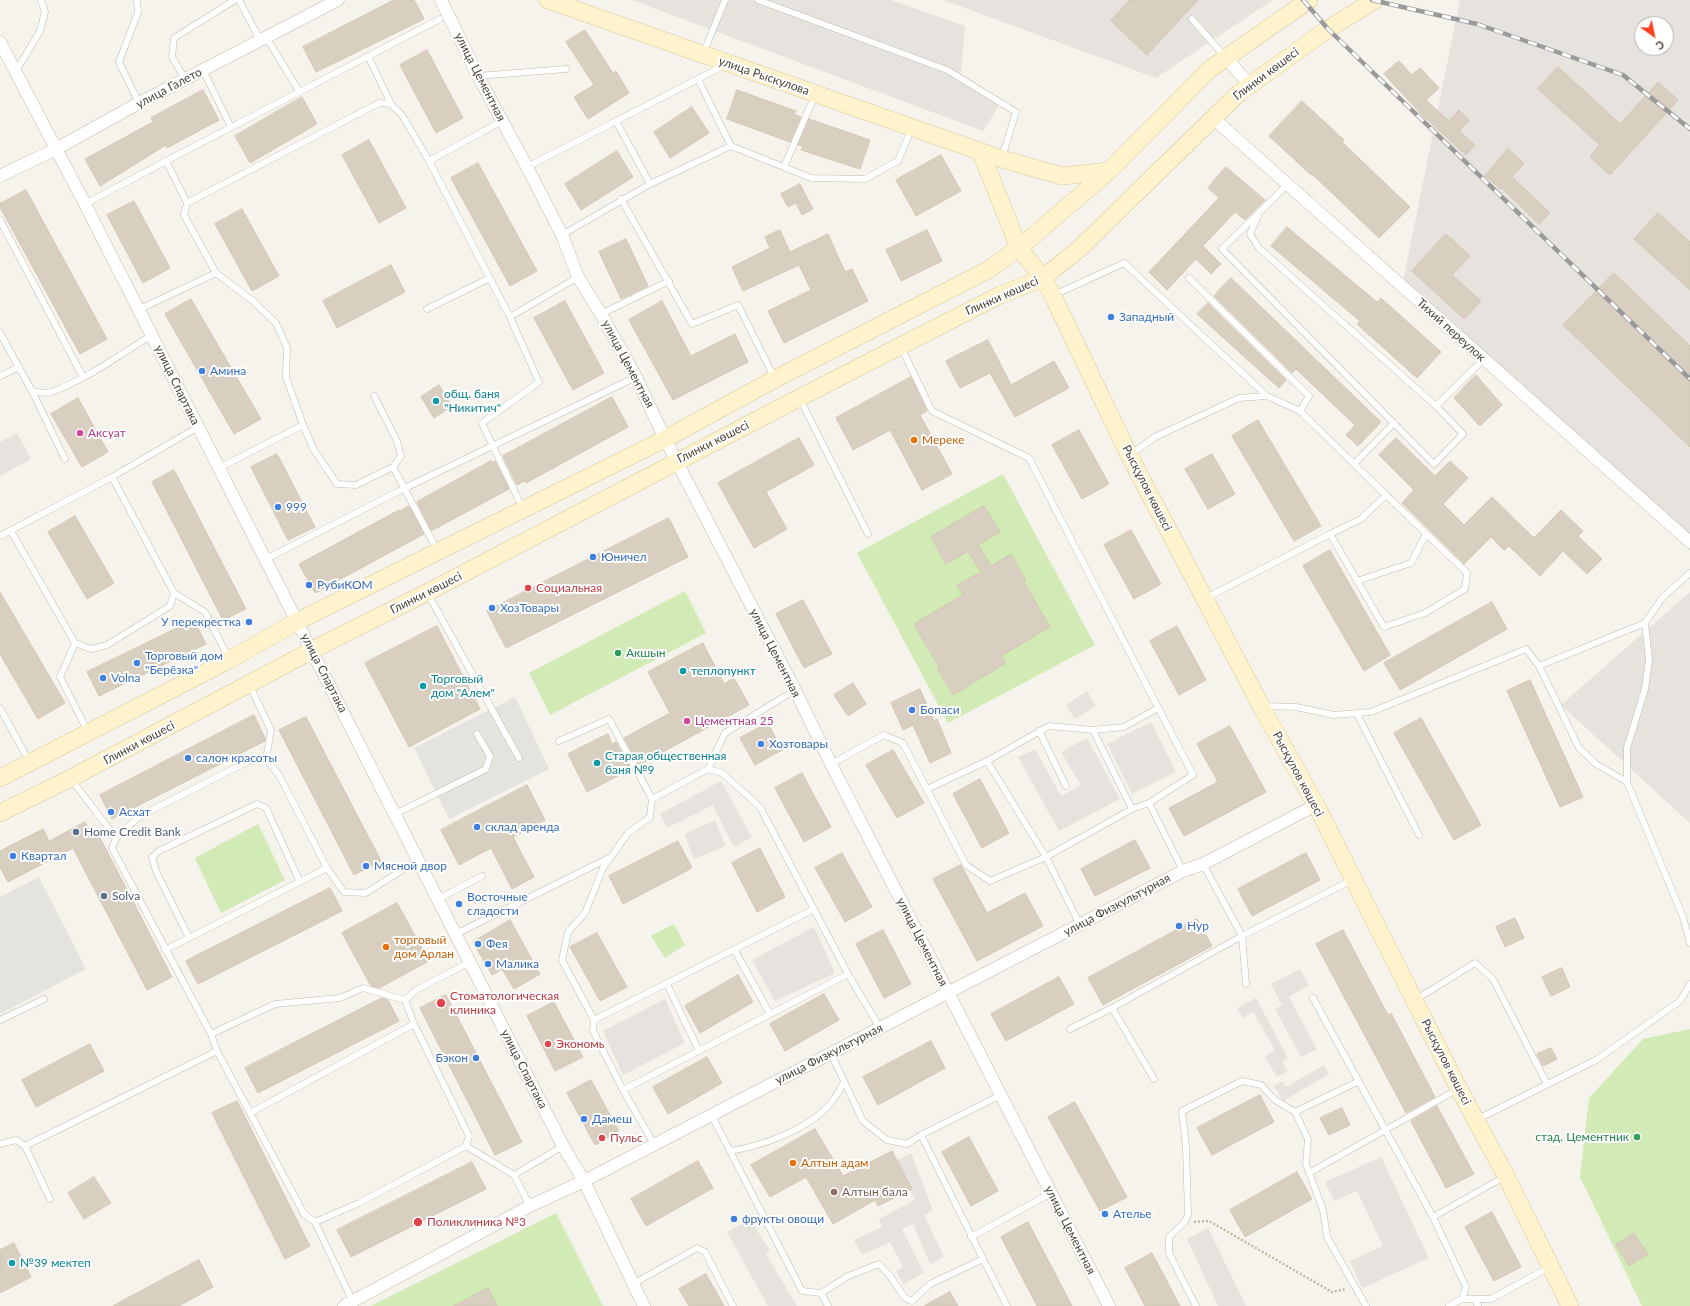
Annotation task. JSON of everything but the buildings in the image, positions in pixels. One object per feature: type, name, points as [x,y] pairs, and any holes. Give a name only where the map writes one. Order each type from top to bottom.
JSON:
[{"type":"main road","name":"улица Рыскулова","points":[[548,0],[981,153],[1062,176],[1110,171]]},
{"type":"main road","name":"Глинки көшесі","points":[[0,778],[229,660],[298,621],[666,439],[775,379],[988,270],[1019,248],[1110,171],[1210,69],[1309,0]]},
{"type":"main road","name":"Глинки көшесі","points":[[0,813],[71,778],[312,651],[900,346],[1000,295],[1043,278],[1079,249],[1239,93],[1328,29],[1375,0]]},
{"type":"main road","points":[[981,153],[1019,248]]},
{"type":"main road","name":"Рысқұлов көшесі","points":[[1019,248],[1043,278],[1053,296],[1130,455],[1261,706],[1316,805],[1459,1089],[1506,1176],[1570,1306]]},
{"type":"street","name":"улица Галето","points":[[0,176],[56,149],[138,103],[338,0]]},
{"type":"street","name":"улица Цементная","points":[[441,0],[478,76],[562,235],[578,277],[601,314],[636,377],[831,764],[1109,1306]]},
{"type":"street","name":"улица Спартака","points":[[0,42],[85,204],[198,428],[298,621],[563,1146],[584,1181],[644,1306]]},
{"type":"street","points":[[1226,58],[1250,85]]},
{"type":"street","name":"Тихий переулок","points":[[1213,118],[1690,542]]},
{"type":"street","name":"улица Физкультурная","points":[[349,1304],[530,1206],[584,1181],[948,992],[1184,871],[1203,864],[1316,805]]},
{"type":"lane","points":[[16,73],[40,31],[45,12],[41,0]]},
{"type":"lane","points":[[137,0],[138,12],[119,62],[138,103]]},
{"type":"lane","points":[[185,79],[172,57],[174,38],[235,0]]},
{"type":"lane","points":[[239,0],[263,39],[299,91]]},
{"type":"lane","points":[[703,55],[725,0]]},
{"type":"lane","points":[[758,0],[947,70],[1016,112],[1002,159]]},
{"type":"lane","points":[[85,204],[166,160],[440,19]]},
{"type":"lane","points":[[1192,19],[1226,58]]},
{"type":"lane","points":[[368,56],[391,104],[402,115],[429,161],[510,317],[539,382],[482,423],[523,509]]},
{"type":"lane","points":[[527,167],[728,64]]},
{"type":"lane","points":[[478,76],[566,69]]},
{"type":"lane","points":[[203,70],[231,127]]},
{"type":"lane","points":[[698,79],[731,146],[811,178],[865,179],[898,161],[912,128]]},
{"type":"lane","points":[[784,167],[815,94]]},
{"type":"lane","points":[[187,203],[379,103],[391,104]]},
{"type":"lane","points":[[429,161],[502,121]]},
{"type":"lane","points":[[616,121],[650,184]]},
{"type":"lane","points":[[562,235],[621,199],[731,146]]},
{"type":"lane","points":[[166,160],[187,203],[184,215],[216,273],[252,301],[276,323],[287,348],[286,377],[303,425],[314,450],[337,484],[356,485],[393,466],[401,456],[397,441],[374,396]]},
{"type":"lane","points":[[1260,211],[1250,234],[1259,248],[1436,406],[1464,434],[1434,464],[1222,249],[1260,211],[1288,184]]},
{"type":"lane","points":[[621,199],[669,281],[692,324],[738,305],[775,379]]},
{"type":"lane","points":[[0,220],[82,377]]},
{"type":"lane","points":[[1053,296],[1124,263],[1268,396],[1300,411],[1467,573],[1465,589],[1425,613],[1384,627],[1330,534]]},
{"type":"lane","points":[[138,310],[216,273]]},
{"type":"lane","points":[[510,317],[578,277]]},
{"type":"lane","points":[[427,309],[490,278]]},
{"type":"lane","points":[[1189,278],[1309,396],[1300,411]]},
{"type":"lane","points":[[601,314],[669,281]]},
{"type":"lane","points":[[0,333],[32,391],[65,459]]},
{"type":"lane","points":[[32,391],[43,393],[51,392],[82,377],[152,335]]},
{"type":"lane","points":[[831,764],[884,735],[903,743],[966,866],[990,881],[1046,857],[1132,808],[1149,803],[1193,775],[1029,458],[932,411],[900,346]]},
{"type":"lane","points":[[1436,406],[1484,359]]},
{"type":"lane","points":[[0,376],[19,367]]},
{"type":"lane","points":[[266,560],[405,488],[636,377]]},
{"type":"lane","points":[[1130,455],[1155,436],[1239,398],[1268,396]]},
{"type":"lane","points":[[799,398],[868,534]]},
{"type":"lane","points":[[1354,464],[1394,423]]},
{"type":"lane","points":[[219,468],[303,425]]},
{"type":"lane","points":[[0,536],[112,477],[198,428]]},
{"type":"lane","points":[[393,466],[438,551]]},
{"type":"lane","points":[[112,477],[174,593],[205,612],[229,660]]},
{"type":"lane","points":[[1205,599],[1361,519],[1386,495]]},
{"type":"lane","points":[[11,531],[75,643],[91,649],[107,645],[170,606],[174,593]]},
{"type":"lane","points":[[1357,581],[1411,563],[1426,534]]},
{"type":"lane","points":[[1539,666],[1646,623],[1664,597],[1690,573]]},
{"type":"lane","points":[[428,592],[519,758]]},
{"type":"lane","points":[[1646,623],[1649,660],[1645,689],[1627,748],[1627,782],[1683,917],[1690,943]]},
{"type":"lane","points":[[75,643],[60,676],[88,734]]},
{"type":"lane","points":[[1261,706],[1296,707],[1334,715],[1371,712],[1526,649],[1539,666],[1579,748],[1596,764],[1627,782]]},
{"type":"lane","points":[[249,684],[271,730],[266,759],[279,775],[327,868],[344,892],[366,893],[418,860]]},
{"type":"lane","points":[[652,799],[708,769],[725,733],[795,690]]},
{"type":"lane","points":[[0,708],[30,763]]},
{"type":"lane","points":[[927,790],[987,761],[1049,726],[1093,730],[1124,727],[1158,708]]},
{"type":"lane","points":[[1357,714],[1419,835]]},
{"type":"lane","points":[[559,741],[609,719],[652,799],[650,817],[628,833],[603,868],[585,913],[568,932],[562,960],[594,1020],[593,1031],[623,1090],[654,1144]]},
{"type":"lane","points":[[1093,730],[1132,808]]},
{"type":"lane","points":[[1039,731],[1066,786]]},
{"type":"lane","points":[[395,814],[486,769],[490,756],[477,734]]},
{"type":"lane","points":[[266,759],[249,761],[140,816],[116,838],[112,848],[211,1034],[217,1052],[304,1214],[315,1222],[349,1304]]},
{"type":"lane","points":[[987,761],[1046,857],[1080,925]]},
{"type":"lane","points":[[708,769],[722,774],[760,807],[848,974],[880,1028]]},
{"type":"lane","points":[[71,778],[116,838]]},
{"type":"lane","points":[[1149,803],[1184,871]]},
{"type":"lane","points":[[189,938],[156,871],[152,857],[159,851],[257,804],[266,808],[300,882]]},
{"type":"lane","points":[[456,934],[610,857]]},
{"type":"lane","points":[[1203,864],[1242,936],[1246,984]]},
{"type":"lane","points":[[165,950],[327,868]]},
{"type":"lane","points":[[438,899],[482,876]]},
{"type":"lane","points":[[1070,1029],[1112,1008],[1242,936],[1353,880]]},
{"type":"lane","points":[[594,1020],[814,909]]},
{"type":"lane","points":[[734,949],[770,1014]]},
{"type":"lane","points":[[405,1000],[416,990],[470,962]]},
{"type":"lane","points":[[1415,1000],[1475,963],[1493,979],[1547,1084]]},
{"type":"lane","points":[[623,1090],[848,974]]},
{"type":"lane","points":[[667,984],[699,1051]]},
{"type":"lane","points":[[1476,1120],[1602,1056],[1680,1001],[1690,984]]},
{"type":"lane","points":[[211,1034],[275,1004],[340,998],[364,988],[405,1000]]},
{"type":"lane","points":[[1314,998],[1433,1217],[1466,1288],[1462,1299]]},
{"type":"lane","points":[[0,1020],[44,999]]},
{"type":"lane","points":[[315,1222],[359,1203],[466,1146],[470,1136],[414,1024],[405,1000]]},
{"type":"lane","points":[[1112,1008],[1154,1079]]},
{"type":"lane","points":[[250,1113],[414,1024]]},
{"type":"lane","points":[[24,1146],[217,1052]]},
{"type":"lane","points":[[831,1054],[863,1121],[887,1140],[907,1144],[921,1135],[1001,1095]]},
{"type":"lane","points":[[1196,1306],[1169,1253],[1169,1237],[1184,1223],[1188,1215],[1186,1146],[1182,1111],[1242,1081],[1261,1085],[1275,1100],[1294,1112],[1308,1139],[1306,1164],[1323,1210],[1327,1237],[1366,1306]]},
{"type":"lane","points":[[1294,1112],[1359,1081]]},
{"type":"lane","points":[[730,1151],[753,1148],[775,1140],[810,1121],[831,1103],[844,1082]]},
{"type":"lane","points":[[1309,1173],[1459,1089]]},
{"type":"lane","points":[[711,1114],[802,1290],[821,1293],[848,1276],[878,1264],[890,1276],[905,1298],[912,1304],[930,1284],[983,1259]]},
{"type":"lane","points":[[921,1135],[1007,1306]]},
{"type":"lane","points":[[0,1144],[16,1140],[24,1146],[50,1199]]},
{"type":"lane","points":[[466,1146],[514,1175],[530,1206]]},
{"type":"lane","points":[[514,1175],[563,1146]]},
{"type":"lane","points":[[1433,1217],[1506,1176]]},
{"type":"lane","points":[[971,1237],[1051,1193]]},
{"type":"lane","points":[[634,1284],[697,1248],[705,1252],[733,1306]]},
{"type":"lane","points":[[1449,1306],[1462,1299],[1491,1299],[1550,1268]]},
{"type":"lane","points":[[821,1293],[828,1306]]},
{"type":"lane","points":[[1474,1299],[1478,1306]]},
{"type":"path","points":[[1184,1223],[1209,1222],[1332,1292],[1355,1286]]},
{"type":"shaded area","points":[[632,0],[891,0],[965,26],[961,74],[1002,101],[983,131]]},
{"type":"shaded area","points":[[943,0],[1273,0],[1156,78]]},
{"type":"shaded area","points":[[1460,0],[1690,0],[1690,551],[1402,286]]},
{"type":"shaded area","points":[[17,433],[31,459],[0,476],[0,442]]},
{"type":"shaded area","points":[[1690,592],[1690,823],[1561,705]]},
{"type":"shaded area","points":[[1087,691],[1096,706],[1075,719],[1066,705]]},
{"type":"shaded area","points":[[515,697],[549,769],[449,819],[414,748]]},
{"type":"shaded area","points":[[1151,722],[1176,772],[1132,794],[1107,744]]},
{"type":"shaded area","points":[[1087,738],[1120,799],[1059,831],[1018,757],[1035,749],[1061,796],[1081,785],[1061,752]]},
{"type":"shaded area","points":[[721,781],[752,837],[734,847],[713,805],[667,828],[660,814]]},
{"type":"shaded area","points":[[715,820],[725,846],[694,859],[684,834]]},
{"type":"shaded area","points":[[39,877],[86,969],[0,1014],[0,897]]},
{"type":"shaded area","points":[[814,927],[835,973],[775,1001],[752,960]]},
{"type":"shaded area","points":[[1300,969],[1309,985],[1289,997],[1317,1049],[1301,1057],[1275,1009],[1282,1005],[1271,984]]},
{"type":"shaded area","points":[[1256,998],[1288,1058],[1282,1062],[1288,1071],[1277,1077],[1265,1057],[1275,1050],[1253,1012],[1243,1018],[1237,1008]]},
{"type":"shaded area","points":[[665,999],[685,1043],[623,1075],[603,1031]]},
{"type":"shaded area","points":[[1324,1065],[1329,1074],[1283,1101],[1274,1086],[1282,1081],[1286,1087]]},
{"type":"shaded area","points":[[911,1153],[933,1210],[924,1215],[944,1257],[930,1264],[913,1224],[902,1229],[924,1273],[903,1284],[896,1271],[903,1267],[890,1242],[862,1255],[854,1240],[882,1227],[879,1219],[915,1200],[897,1160]]},
{"type":"shaded area","points":[[1381,1157],[1429,1258],[1362,1288],[1350,1261],[1383,1246],[1357,1191],[1334,1201],[1325,1182]]},
{"type":"shaded area","points":[[750,1219],[770,1251],[766,1254],[797,1306],[768,1306],[727,1232]]},
{"type":"shaded area","points":[[1208,1228],[1246,1306],[1218,1306],[1187,1239]]},
{"type":"green space","points":[[1003,474],[1095,645],[948,723],[857,553]]},
{"type":"green space","name":"Акшын","points":[[685,591],[706,633],[550,715],[529,673]]},
{"type":"green space","points":[[258,824],[285,880],[221,913],[195,858]]},
{"type":"green space","points":[[674,924],[685,945],[665,958],[651,936]]},
{"type":"green space","name":"стад. Цементник","points":[[1690,1029],[1690,1306],[1642,1306],[1580,1177],[1589,1098],[1643,1039]]},
{"type":"green space","points":[[556,1213],[603,1306],[371,1306]]},
{"type":"railway","points":[[1303,0],[1328,29],[1690,379]]},
{"type":"railway","points":[[1372,0],[1477,24],[1623,75],[1690,129]]},
{"type":"place","name":"Западный","points":[[1111,317]]},
{"type":"place","name":"Амина","points":[[202,371]]},
{"type":"place","name":"общ. баня \"Никитич\"","points":[[436,401]]},
{"type":"place","name":"Аксуат","points":[[80,433]]},
{"type":"place","name":"Мереке","points":[[914,440]]},
{"type":"place","name":"999","points":[[278,507]]},
{"type":"place","name":"Юничел","points":[[593,557]]},
{"type":"place","name":"РубиКОМ","points":[[309,585]]},
{"type":"place","name":"Социальная","points":[[528,588]]},
{"type":"place","name":"ХозТовары","points":[[492,608]]},
{"type":"place","name":"У перекрестка","points":[[249,622]]},
{"type":"place","name":"Акшын","points":[[618,653]]},
{"type":"place","name":"Торговый дом \"Берёзка\"","points":[[137,663]]},
{"type":"place","name":"теплопункт","points":[[683,671]]},
{"type":"place","name":"Volna","points":[[103,678]]},
{"type":"place","name":"Торговый дом \"Алем\"","points":[[423,686]]},
{"type":"place","name":"Бопаси","points":[[912,710]]},
{"type":"place","name":"Цементная 25","points":[[687,721]]},
{"type":"place","name":"Хозтовары","points":[[761,744]]},
{"type":"place","name":"салон красоты","points":[[188,758]]},
{"type":"place","name":"Старая общественная баня №9","points":[[597,763]]},
{"type":"place","name":"Асхат","points":[[111,812]]},
{"type":"place","name":"склад аренда","points":[[477,827]]},
{"type":"place","name":"Home Credit Bank","points":[[76,832]]},
{"type":"place","name":"Квартал","points":[[13,856]]},
{"type":"place","name":"Мясной двор","points":[[366,866]]},
{"type":"place","name":"Solva","points":[[104,896]]},
{"type":"place","name":"Восточные сладости","points":[[459,904]]},
{"type":"place","name":"Нур","points":[[1179,926]]},
{"type":"place","name":"Фея","points":[[478,944]]},
{"type":"place","name":"торговый дом Арлан","points":[[386,947]]},
{"type":"place","name":"Малика","points":[[488,964]]},
{"type":"place","name":"Стоматологическая клиника","points":[[441,1003]]},
{"type":"place","name":"Экономь","points":[[548,1044]]},
{"type":"place","name":"Бэкон","points":[[476,1058]]},
{"type":"place","name":"Дамеш","points":[[584,1119]]},
{"type":"place","name":"стад. Цементник","points":[[1637,1137]]},
{"type":"place","name":"Пульс","points":[[602,1138]]},
{"type":"place","name":"Алтын адам","points":[[793,1163]]},
{"type":"place","name":"Алтын бала","points":[[834,1192]]},
{"type":"place","name":"Ателье","points":[[1105,1214]]},
{"type":"place","name":"фрукты овощи","points":[[734,1219]]},
{"type":"place","name":"Поликлиника №3","points":[[418,1222]]},
{"type":"place","name":"№39 мектеп","points":[[12,1263]]}]
